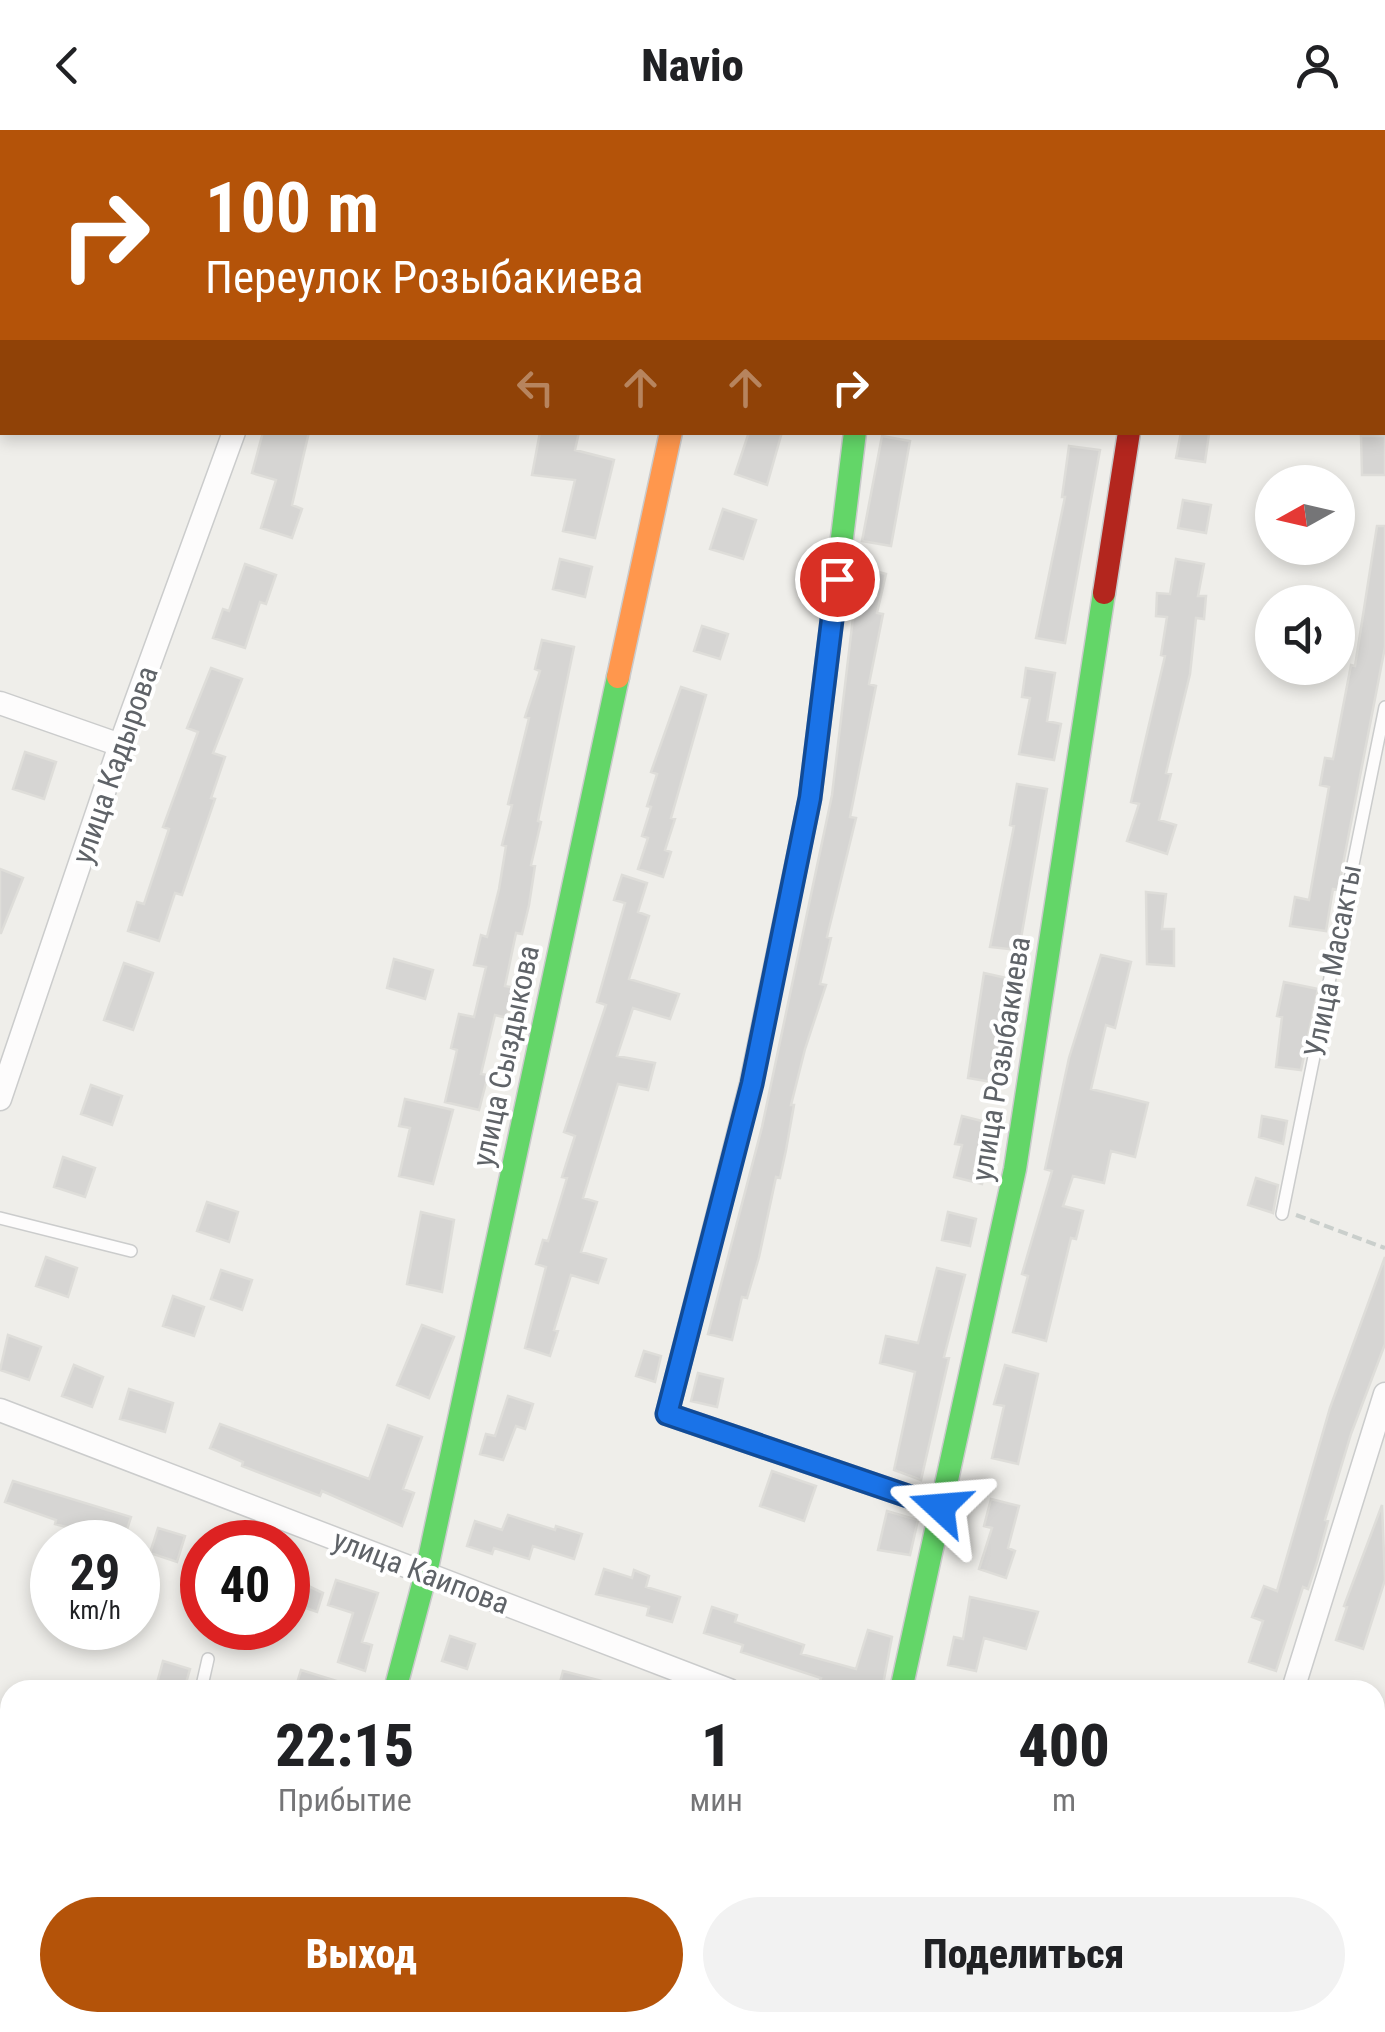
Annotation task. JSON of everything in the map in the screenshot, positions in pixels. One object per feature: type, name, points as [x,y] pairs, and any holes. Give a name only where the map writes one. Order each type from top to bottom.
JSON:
[{"type":"street","name":"улица Кадырова","points":[[0,1099],[120,745],[233,435]]},
{"type":"street","name":"улица Сыздыкова","points":[[398,1680],[426,1574],[670,435]]},
{"type":"street","points":[[855,435],[810,798],[752,1084],[667,1414],[940,1507]]},
{"type":"street","name":"улица Розыбакиева","points":[[903,1680],[1015,1169],[1128,435]]},
{"type":"street","points":[[0,703],[120,745]]},
{"type":"street","points":[[1296,1680],[1385,1394]]},
{"type":"street","name":"улица Каипова","points":[[0,1410],[704,1680]]},
{"type":"lane","name":"Улица Масакты","points":[[1282,1214],[1385,707]]},
{"type":"lane","points":[[0,1218],[130,1251]]},
{"type":"lane","points":[[203,1680],[208,1659]]},
{"type":"path","points":[[1282,1214],[1296,1215],[1385,1248]]},
{"type":"building","points":[[262,435],[308,435],[292,505],[302,509],[292,538],[261,528],[276,480],[252,473]]},
{"type":"building","points":[[539,435],[578,435],[575,450],[614,460],[595,538],[563,531],[575,480],[532,475]]},
{"type":"building","points":[[748,435],[781,435],[767,485],[735,474]]},
{"type":"building","points":[[1180,435],[1209,435],[1205,462],[1176,458]]},
{"type":"building","points":[[882,436],[910,441],[891,546],[862,541]]},
{"type":"building","points":[[1361,436],[1385,436],[1385,475],[1362,475]]},
{"type":"building","points":[[1069,446],[1100,450],[1065,643],[1036,638],[1065,497]]},
{"type":"building","points":[[1183,500],[1211,505],[1206,533],[1178,528]]},
{"type":"building","points":[[723,509],[756,520],[743,559],[710,549]]},
{"type":"building","points":[[1377,526],[1385,526],[1385,647],[1338,890],[1333,889],[1326,931],[1290,926],[1295,897],[1309,900],[1329,787],[1320,785],[1325,758],[1333,759],[1347,685],[1355,685]]},
{"type":"building","points":[[560,559],[592,567],[585,597],[553,589]]},
{"type":"building","points":[[1176,559],[1204,564],[1198,596],[1206,596],[1204,619],[1196,618],[1190,674],[1166,773],[1171,774],[1159,820],[1176,825],[1167,854],[1127,841],[1139,804],[1131,802],[1165,656],[1161,655],[1167,617],[1156,616],[1157,593],[1170,594]]},
{"type":"building","points":[[245,564],[276,575],[266,604],[260,602],[245,648],[213,638],[223,609],[229,611]]},
{"type":"building","points":[[859,567],[886,574],[877,613],[883,614],[869,684],[876,686],[850,817],[856,818],[827,937],[831,938],[820,984],[826,985],[791,1105],[780,1178],[776,1177],[759,1257],[747,1298],[742,1297],[732,1340],[708,1334],[762,1127],[832,795]]},
{"type":"building","points":[[702,626],[728,634],[720,659],[694,651]]},
{"type":"building","points":[[542,640],[574,647],[538,821],[541,822],[531,865],[535,866],[529,905],[522,934],[516,933],[505,986],[515,988],[507,1018],[495,1015],[481,1074],[488,1075],[479,1110],[445,1102],[457,1050],[451,1048],[459,1014],[474,1017],[486,967],[474,965],[481,935],[487,937],[499,889],[506,846],[502,845],[512,805],[508,804],[529,718],[525,717],[540,671],[535,669]]},
{"type":"building","points":[[211,668],[242,679],[213,753],[225,757],[211,798],[215,799],[182,895],[175,893],[159,941],[128,931],[137,902],[144,904],[169,829],[163,827],[198,732],[187,728]]},
{"type":"building","points":[[1026,668],[1055,673],[1047,721],[1061,724],[1054,760],[1019,754],[1030,698],[1022,697]]},
{"type":"building","points":[[681,687],[706,695],[671,818],[675,819],[665,850],[671,852],[663,877],[638,869],[648,838],[642,836],[657,774],[651,772]]},
{"type":"building","points":[[25,752],[56,762],[44,799],[13,789]]},
{"type":"building","points":[[1017,784],[1047,789],[1019,950],[990,947],[1014,826],[1010,825]]},
{"type":"building","points":[[0,869],[23,878],[1,933],[0,933]]},
{"type":"building","points":[[622,875],[647,883],[638,912],[649,916],[629,979],[679,994],[670,1019],[633,1008],[617,1056],[655,1063],[648,1090],[618,1084],[583,1198],[597,1202],[581,1252],[606,1259],[598,1283],[571,1275],[550,1356],[525,1348],[546,1267],[536,1264],[543,1240],[548,1241],[567,1178],[562,1177],[575,1136],[564,1132],[606,1005],[597,1002],[625,903],[614,900]]},
{"type":"building","points":[[1146,892],[1166,894],[1162,929],[1174,929],[1174,966],[1147,964]]},
{"type":"building","points":[[1101,955],[1131,962],[1115,1028],[1106,1025],[1091,1089],[1148,1103],[1135,1157],[1111,1151],[1104,1183],[1073,1176],[1063,1206],[1083,1211],[1076,1239],[1071,1238],[1046,1341],[1013,1332],[1028,1276],[1022,1274],[1052,1171],[1045,1169],[1069,1058]]},
{"type":"building","points":[[394,959],[433,970],[425,999],[387,988]]},
{"type":"building","points":[[124,963],[153,973],[133,1030],[104,1020]]},
{"type":"building","points":[[984,973],[1015,980],[999,1048],[1013,1050],[1009,1069],[995,1067],[992,1082],[968,1078]]},
{"type":"building","points":[[1284,982],[1318,989],[1301,1070],[1276,1067],[1282,1017],[1277,1016]]},
{"type":"building","points":[[91,1085],[122,1096],[112,1125],[81,1114]]},
{"type":"building","points":[[405,1099],[453,1110],[433,1184],[399,1176],[410,1128],[399,1126]]},
{"type":"building","points":[[962,1116],[990,1123],[982,1155],[989,1156],[982,1184],[954,1177],[962,1145],[955,1144]]},
{"type":"building","points":[[1262,1116],[1287,1121],[1283,1144],[1259,1137]]},
{"type":"building","points":[[63,1157],[95,1168],[85,1197],[54,1187]]},
{"type":"building","points":[[1256,1178],[1278,1185],[1273,1213],[1248,1205]]},
{"type":"building","points":[[207,1202],[238,1212],[229,1242],[197,1231]]},
{"type":"building","points":[[421,1212],[454,1220],[442,1292],[407,1284]]},
{"type":"building","points":[[948,1212],[976,1219],[970,1246],[942,1240]]},
{"type":"building","points":[[46,1257],[77,1268],[68,1297],[36,1286]]},
{"type":"building","points":[[1385,1257],[1385,1344],[1351,1434],[1308,1589],[1303,1587],[1276,1671],[1249,1662],[1263,1621],[1252,1617],[1264,1586],[1277,1591],[1330,1408]]},
{"type":"building","points":[[937,1268],[965,1275],[944,1357],[949,1358],[921,1480],[894,1470],[915,1372],[880,1363],[886,1336],[918,1343]]},
{"type":"building","points":[[221,1270],[252,1280],[242,1310],[211,1299]]},
{"type":"building","points":[[173,1296],[204,1307],[194,1336],[163,1326]]},
{"type":"building","points":[[422,1325],[454,1337],[429,1398],[397,1385]]},
{"type":"building","points":[[8,1335],[41,1347],[29,1380],[0,1370]]},
{"type":"building","points":[[644,1351],[661,1356],[655,1382],[636,1376]]},
{"type":"building","points":[[74,1365],[103,1377],[92,1407],[62,1396]]},
{"type":"building","points":[[1005,1365],[1038,1374],[1018,1464],[992,1458],[1004,1406],[994,1404]]},
{"type":"building","points":[[698,1373],[723,1379],[717,1407],[691,1401]]},
{"type":"building","points":[[129,1389],[173,1403],[165,1432],[120,1419]]},
{"type":"building","points":[[508,1396],[533,1404],[525,1429],[516,1426],[503,1460],[480,1454],[486,1434],[495,1436]]},
{"type":"building","points":[[220,1424],[369,1479],[388,1425],[422,1437],[403,1489],[414,1493],[402,1526],[322,1491],[320,1496],[242,1466],[243,1462],[210,1448]]},
{"type":"building","points":[[772,1471],[816,1486],[804,1521],[760,1506]]},
{"type":"building","points":[[13,1481],[131,1517],[56,1520],[5,1502]]},
{"type":"building","points":[[991,1499],[1019,1506],[1008,1548],[1015,1551],[1006,1578],[979,1569],[992,1528],[984,1526]]},
{"type":"building","points":[[1382,1505],[1385,1580],[1363,1649],[1336,1640],[1347,1607],[1344,1606]]},
{"type":"building","points":[[887,1511],[918,1520],[910,1555],[878,1550]]},
{"type":"building","points":[[508,1515],[582,1534],[574,1559],[533,1546],[529,1559],[494,1548],[492,1554],[467,1546],[475,1521],[502,1530]]},
{"type":"building","points":[[160,1529],[180,1535],[177,1562],[160,1556]]},
{"type":"building","points":[[604,1569],[632,1578],[634,1570],[649,1576],[646,1587],[680,1597],[672,1622],[647,1615],[649,1607],[596,1594]]},
{"type":"building","points":[[336,1580],[378,1593],[362,1642],[372,1645],[365,1671],[338,1662],[353,1613],[328,1605]]},
{"type":"building","points":[[310,1587],[323,1593],[317,1612],[310,1610]]},
{"type":"building","points":[[970,1597],[1038,1612],[1026,1649],[984,1638],[976,1671],[948,1665],[954,1637],[963,1639]]},
{"type":"building","points":[[712,1607],[737,1615],[735,1622],[804,1645],[801,1654],[856,1669],[868,1630],[892,1637],[884,1680],[820,1680],[741,1652],[743,1645],[704,1633]]},
{"type":"building","points":[[450,1636],[475,1644],[467,1669],[442,1661]]},
{"type":"building","points":[[163,1661],[190,1669],[187,1680],[158,1680]]},
{"type":"building","points":[[301,1670],[334,1680],[298,1680]]},
{"type":"building","points":[[563,1671],[598,1680],[561,1680]]},
{"type":"traffic: fast","points":[[855,435],[810,798],[751,1084],[667,1414],[940,1507]]},
{"type":"traffic: fast","points":[[903,1680],[1015,1169],[1104,593]]},
{"type":"traffic: fast","points":[[398,1680],[426,1573],[618,677]]},
{"type":"traffic: slow","points":[[618,677],[670,435]]},
{"type":"traffic: jam","points":[[1104,593],[1129,435]]},
{"type":"route","points":[[837,579],[810,798],[752,1084],[667,1414],[940,1507]]}]
